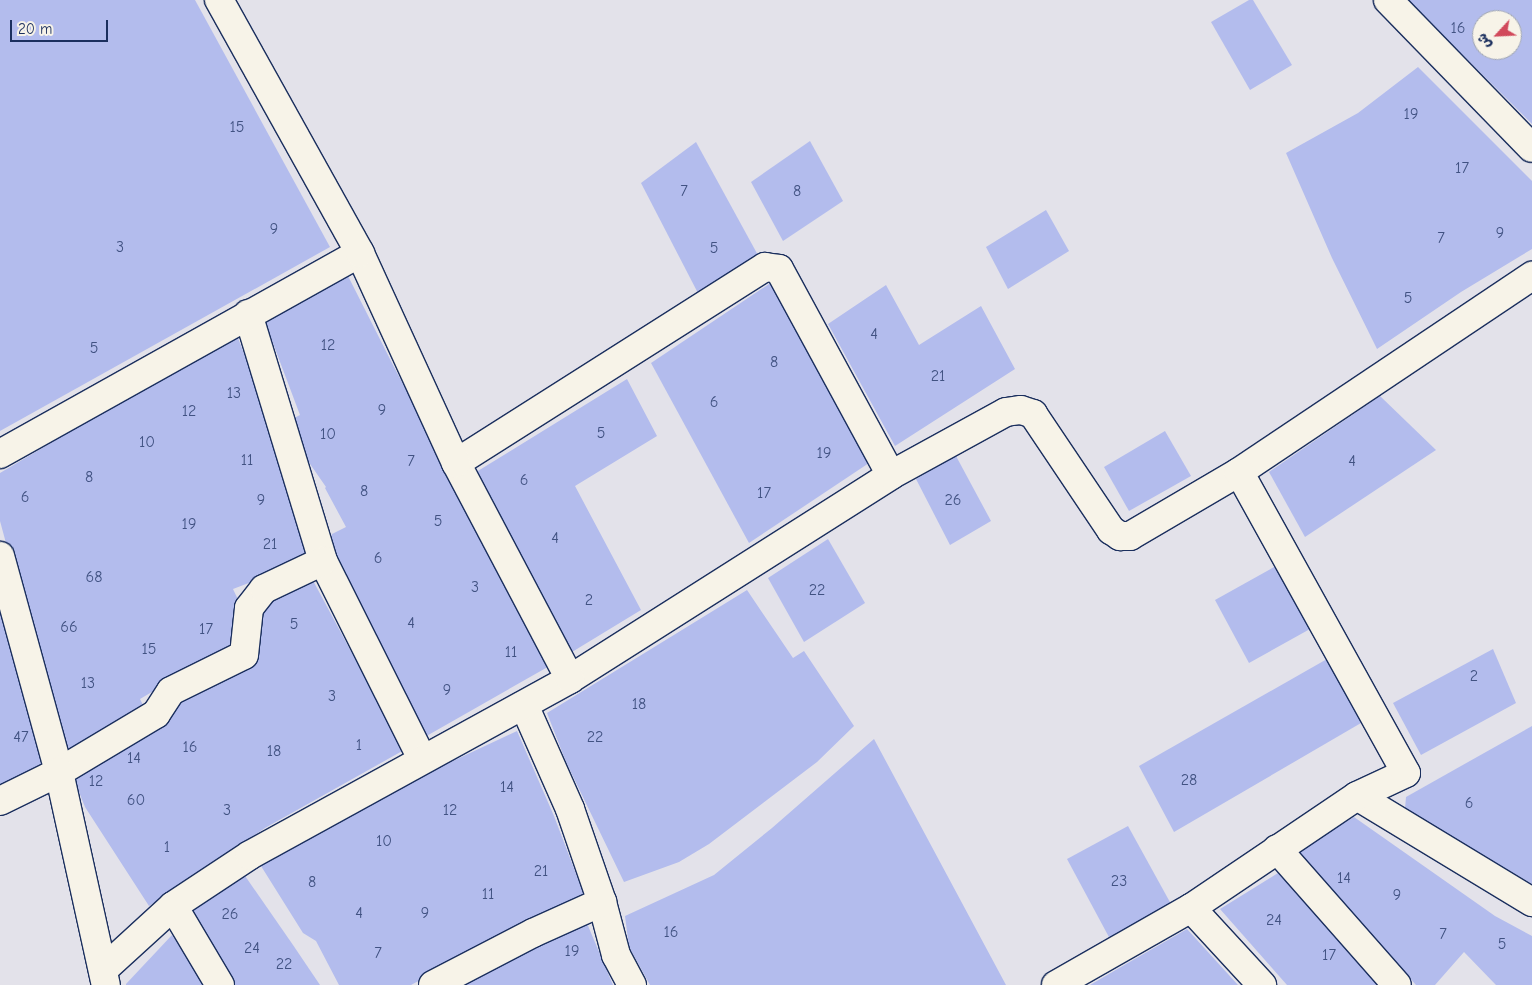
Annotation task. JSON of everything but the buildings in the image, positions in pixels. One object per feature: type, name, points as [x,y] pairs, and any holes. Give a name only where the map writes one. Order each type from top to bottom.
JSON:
[{"type":"street","points":[[219,0],[360,253],[456,463],[570,679]]},
{"type":"street","points":[[1388,0],[1532,148]]},
{"type":"street","points":[[0,454],[360,253]]},
{"type":"street","points":[[456,463],[766,267],[779,269],[892,474]]},
{"type":"street","points":[[104,977],[173,906],[250,854],[570,679],[892,474],[1006,412],[1021,410],[1033,414],[1111,530],[1120,536],[1130,536],[1239,472],[1532,276]]},
{"type":"street","points":[[248,314],[323,561],[422,759]]},
{"type":"street","points":[[1056,985],[1191,908],[1356,796],[1406,773],[1239,472]]},
{"type":"street","points":[[0,556],[59,772],[104,977]]},
{"type":"street","points":[[0,801],[59,772],[156,714],[171,691],[244,655],[249,608],[264,589],[323,561]]},
{"type":"street","points":[[524,705],[570,809],[602,902],[616,955],[632,985]]},
{"type":"street","points":[[1356,796],[1532,902]]},
{"type":"street","points":[[1277,850],[1396,985]]},
{"type":"street","points":[[433,985],[533,933],[602,902]]},
{"type":"street","points":[[173,906],[220,985]]},
{"type":"street","points":[[1191,908],[1262,985]]}]
